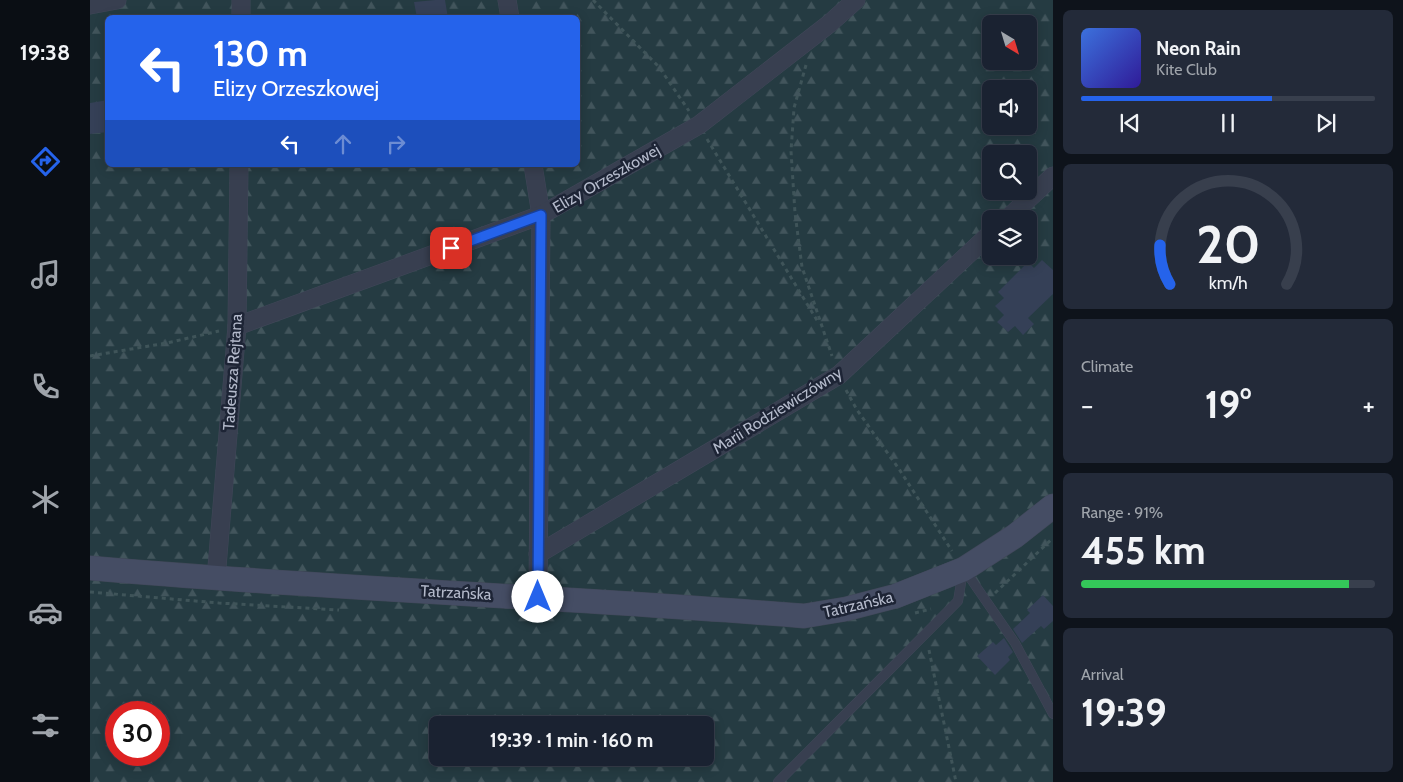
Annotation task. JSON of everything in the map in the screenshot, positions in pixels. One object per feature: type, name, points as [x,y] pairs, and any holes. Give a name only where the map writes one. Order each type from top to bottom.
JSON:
[{"type":"street","points":[[90,5],[117,0]]},
{"type":"street","points":[[241,0],[241,15]]},
{"type":"street","points":[[507,0],[510,15]]},
{"type":"street","name":"Elizy Orzeszkowej","points":[[237,326],[541,215],[699,125],[829,24],[856,0]]},
{"type":"street","name":"Tadeusza Rejtana","points":[[216,579],[237,326],[239,167]]},
{"type":"street","points":[[533,167],[541,215],[538,597]]},
{"type":"street","points":[[1017,210],[1053,176]]},
{"type":"street","name":"Marii Rodziewiczówny","points":[[538,554],[839,375],[982,241]]},
{"type":"street","name":"Tatrzańska","points":[[90,568],[216,579],[538,597],[804,616],[846,609],[896,596],[964,569],[1015,536],[1053,506]]},
{"type":"lane","points":[[964,569],[1015,643],[1053,714]]},
{"type":"lane","points":[[778,782],[958,601],[964,569]]},
{"type":"path","points":[[594,0],[658,67],[699,125],[822,328]]},
{"type":"path","points":[[806,65],[794,108],[791,151],[795,213],[802,267],[839,375],[857,410],[899,469],[964,569]]},
{"type":"path","points":[[90,356],[167,343],[237,326]]},
{"type":"path","points":[[985,602],[1053,538]]},
{"type":"path","points":[[926,634],[956,782]]},
{"type":"green space","points":[[90,0],[1053,0],[1053,782],[90,782]]},
{"type":"building","points":[[445,0],[448,15],[416,15],[414,2]]},
{"type":"building","points":[[105,100],[105,132],[90,134],[90,103]]},
{"type":"building","points":[[1042,260],[1053,270],[1053,294],[1028,318],[1034,324],[1023,335],[1015,326],[1008,332],[997,322],[1004,315],[995,306],[1004,298],[998,292],[1025,265],[1031,265],[1034,268]]},
{"type":"building","points":[[1043,595],[1053,606],[1053,621],[1044,629],[1041,626],[1022,643],[1013,629],[1030,613],[1027,610]]},
{"type":"building","points":[[1004,638],[1013,652],[1008,657],[1010,660],[995,675],[977,656],[993,642],[996,645]]},
{"type":"route","points":[[451,248],[541,215],[538,597]]}]
